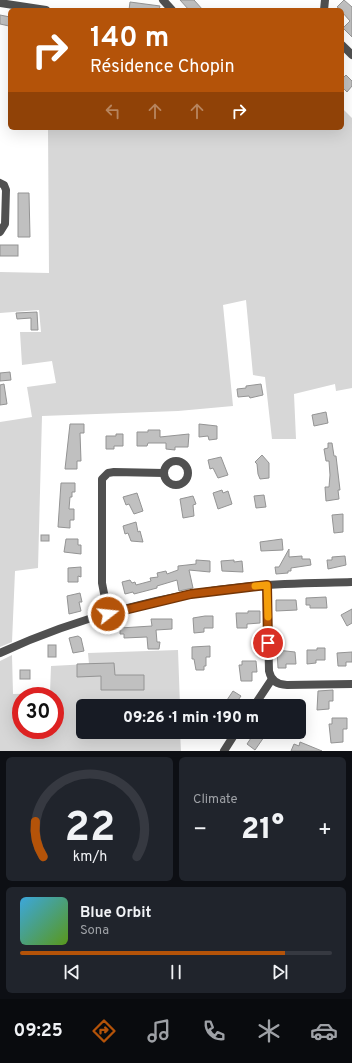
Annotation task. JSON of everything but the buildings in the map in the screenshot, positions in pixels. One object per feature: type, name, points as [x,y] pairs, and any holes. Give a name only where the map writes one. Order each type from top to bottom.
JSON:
[{"type":"street","points":[[163,0],[170,8]]},
{"type":"street","points":[[0,3],[33,8]]},
{"type":"street","points":[[344,47],[352,55]]},
{"type":"street","points":[[0,183],[4,185],[6,190],[5,224],[0,232]]},
{"type":"street","points":[[108,614],[102,583],[102,479],[108,473],[114,472],[164,473]]},
{"type":"street","points":[[0,653],[108,614],[191,594],[267,585],[352,582]]},
{"type":"street","points":[[267,585],[269,671],[272,679],[278,684],[287,686],[352,684]]},
{"type":"street","points":[[259,699],[272,679]]},
{"type":"street","points":[[224,751],[232,739]]},
{"type":"shaded area","points":[[344,110],[352,118],[352,388],[336,391],[335,384],[294,394],[296,439],[272,439],[265,377],[253,375],[246,300],[223,305],[233,406],[178,411],[42,416],[38,568],[15,571],[12,642],[0,647],[0,422],[32,417],[27,387],[56,383],[52,361],[22,365],[20,332],[41,332],[39,310],[0,313],[0,272],[49,273],[48,130],[344,130]]},
{"type":"shaded area","points":[[178,650],[180,699],[76,699],[76,739],[180,739],[181,751],[0,751],[0,661],[12,655],[12,739],[64,739],[64,687],[50,687],[51,666],[89,664],[88,653]]},
{"type":"slow traffic","points":[[255,586],[267,585],[268,617]]},
{"type":"route","points":[[108,614],[144,604],[191,594],[267,585],[268,643]]}]
